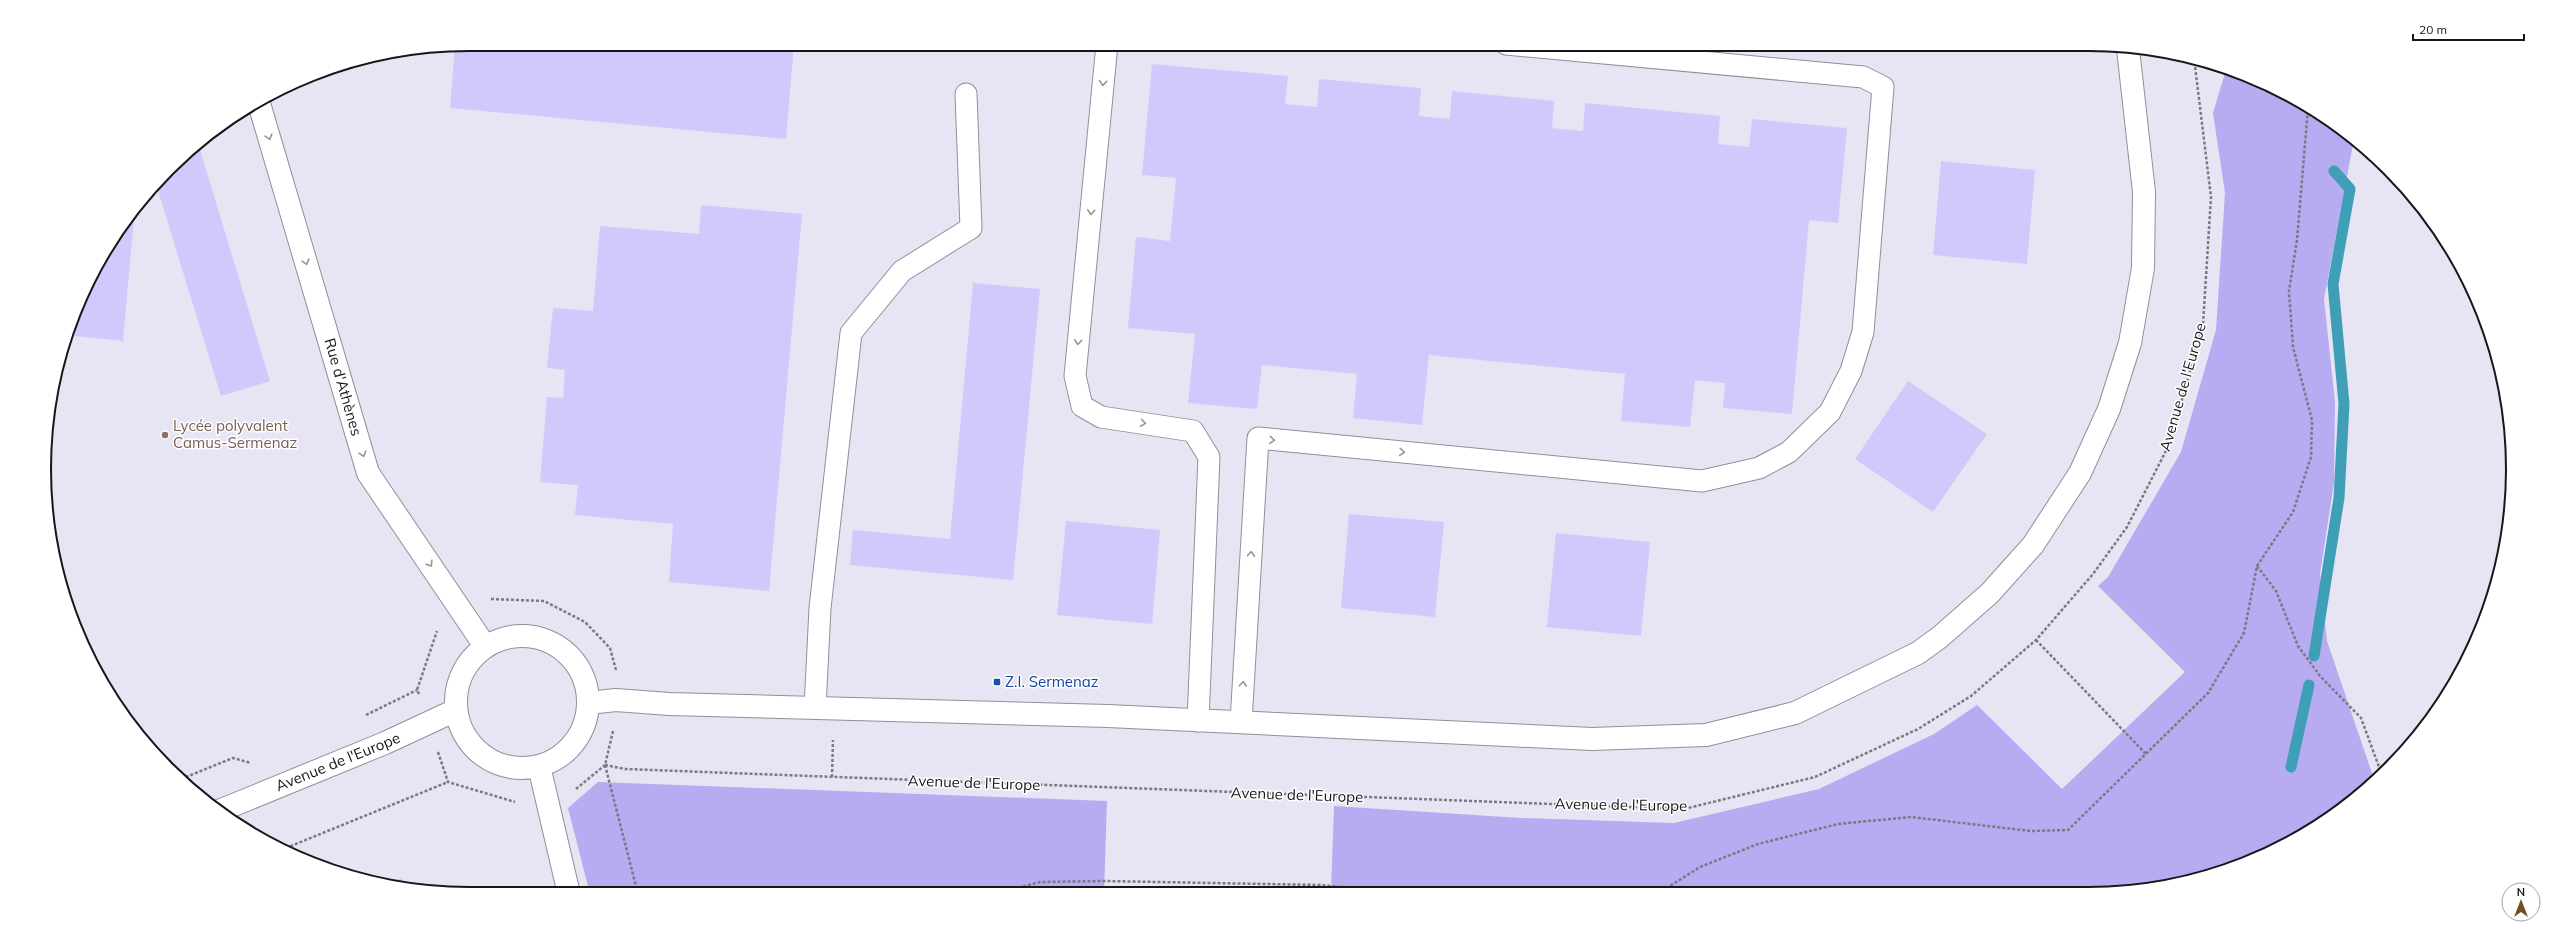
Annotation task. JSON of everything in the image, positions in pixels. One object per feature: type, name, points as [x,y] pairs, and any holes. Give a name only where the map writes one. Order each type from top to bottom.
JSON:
[{"type":"street","points":[[588,703],[616,700],[1241,722],[1592,739],[1706,735],[1795,713],[1918,653],[1940,637],[1990,593],[2033,544],[2080,473],[2112,402],[2130,342],[2142,268],[2144,192],[2128,53]]},
{"type":"street","name":"Rue d'Athènes","points":[[260,107],[368,474],[485,646]]},
{"type":"street","points":[[531,636],[554,643],[573,659],[585,680],[588,703],[584,724],[574,743],[558,758],[539,766],[516,768],[494,763],[476,750],[462,732],[456,710],[456,692],[461,674],[471,659],[485,646],[507,637],[531,636]]},
{"type":"street","name":"Avenue de l'Europe","points":[[225,808],[428,724],[456,710]]},
{"type":"street","points":[[539,766],[567,887]]},
{"type":"lane","points":[[1106,51],[1075,376],[1082,406],[1102,417],[1193,431],[1209,457],[1198,721]]},
{"type":"lane","points":[[1241,722],[1258,438],[1702,481],[1759,468],[1789,452],[1830,412],[1851,371],[1863,332],[1883,87],[1863,77],[1582,51]]},
{"type":"lane","points":[[815,708],[820,608],[850,333],[902,271],[971,228],[966,94]]},
{"type":"path","name":"Avenue de l'Europe","points":[[605,765],[625,769],[1684,809],[1815,777],[1918,729],[1984,686],[2036,640],[2093,574],[2126,527],[2170,443],[2203,324],[2211,197],[2195,65]]},
{"type":"path","points":[[1668,887],[1700,867],[1758,844],[1838,824],[1911,817],[2031,831],[2068,830],[2208,693],[2244,633],[2256,566],[2293,512],[2311,457],[2312,420],[2293,348],[2289,291],[2297,240],[2308,113]]},
{"type":"path","points":[[2256,566],[2276,591],[2298,646],[2320,676],[2361,718],[2380,769]]},
{"type":"path","points":[[448,782],[417,690],[443,614],[456,603],[472,598],[544,601],[585,622],[610,648],[616,669],[616,700],[612,738],[605,765],[636,887]]},
{"type":"path","points":[[2036,640],[2146,754]]},
{"type":"path","points":[[361,718],[417,690]]},
{"type":"path","points":[[187,778],[233,758],[255,764]]},
{"type":"path","points":[[290,846],[448,782],[510,802],[548,800],[577,789],[605,765]]},
{"type":"path","points":[[1021,887],[1040,882],[1104,881],[1320,885],[1341,887]]},
{"type":"shaded area","points":[[2225,74],[2273,94],[2297,107],[2320,121],[2353,146],[2324,299],[2335,402],[2334,483],[2320,574],[2327,641],[2373,775],[2364,783],[2320,817],[2273,844],[2248,855],[2196,873],[2170,879],[2115,886],[1331,887],[1334,806],[1521,818],[1674,823],[1819,789],[1934,734],[1977,705],[2062,789],[2185,672],[2098,586],[2108,577],[2181,452],[2216,330],[2225,193],[2213,113]]},
{"type":"shaded area","points":[[598,782],[1107,801],[1104,887],[588,887],[568,808]]},
{"type":"building","points":[[793,51],[786,139],[450,108],[454,52]]},
{"type":"building","points":[[1152,64],[1288,76],[1285,104],[1317,107],[1319,79],[1421,88],[1419,116],[1450,119],[1452,91],[1554,101],[1552,128],[1583,131],[1585,103],[1720,116],[1718,144],[1749,147],[1752,119],[1847,128],[1838,223],[1809,220],[1792,414],[1723,408],[1725,383],[1695,380],[1690,427],[1621,421],[1625,374],[1429,355],[1422,425],[1353,418],[1357,374],[1262,365],[1257,409],[1188,403],[1195,334],[1128,328],[1136,237],[1170,241],[1176,178],[1142,175]]},
{"type":"building","points":[[200,149],[270,381],[221,396],[158,190],[173,173]]},
{"type":"building","points":[[1941,161],[2035,170],[2027,264],[1933,255]]},
{"type":"building","points":[[701,205],[802,214],[769,591],[669,582],[673,524],[575,515],[578,485],[540,482],[547,397],[563,398],[565,370],[547,368],[553,308],[593,311],[600,226],[699,234]]},
{"type":"building","points":[[134,219],[123,341],[73,336],[94,284],[121,237]]},
{"type":"building","points":[[973,283],[1040,289],[1013,580],[850,565],[853,530],[950,539]]},
{"type":"building","points":[[1908,381],[1987,434],[1933,512],[1855,459]]},
{"type":"building","points":[[1349,514],[1444,522],[1435,617],[1341,608]]},
{"type":"building","points":[[1066,521],[1160,530],[1152,624],[1057,615]]},
{"type":"building","points":[[1556,533],[1650,542],[1641,636],[1547,627]]},
{"type":"building","points":[[402,878],[403,881],[396,880]]},
{"type":"waterway","points":[[2314,656],[2339,498],[2344,404],[2333,284],[2350,189],[2334,171]]},
{"type":"waterway","points":[[2291,767],[2309,685]]},
{"type":"place","name":"Lycée polyvalent Camus-Sermenaz","points":[[165,435]]},
{"type":"place","name":"Z.I. Sermenaz","points":[[997,682]]}]
